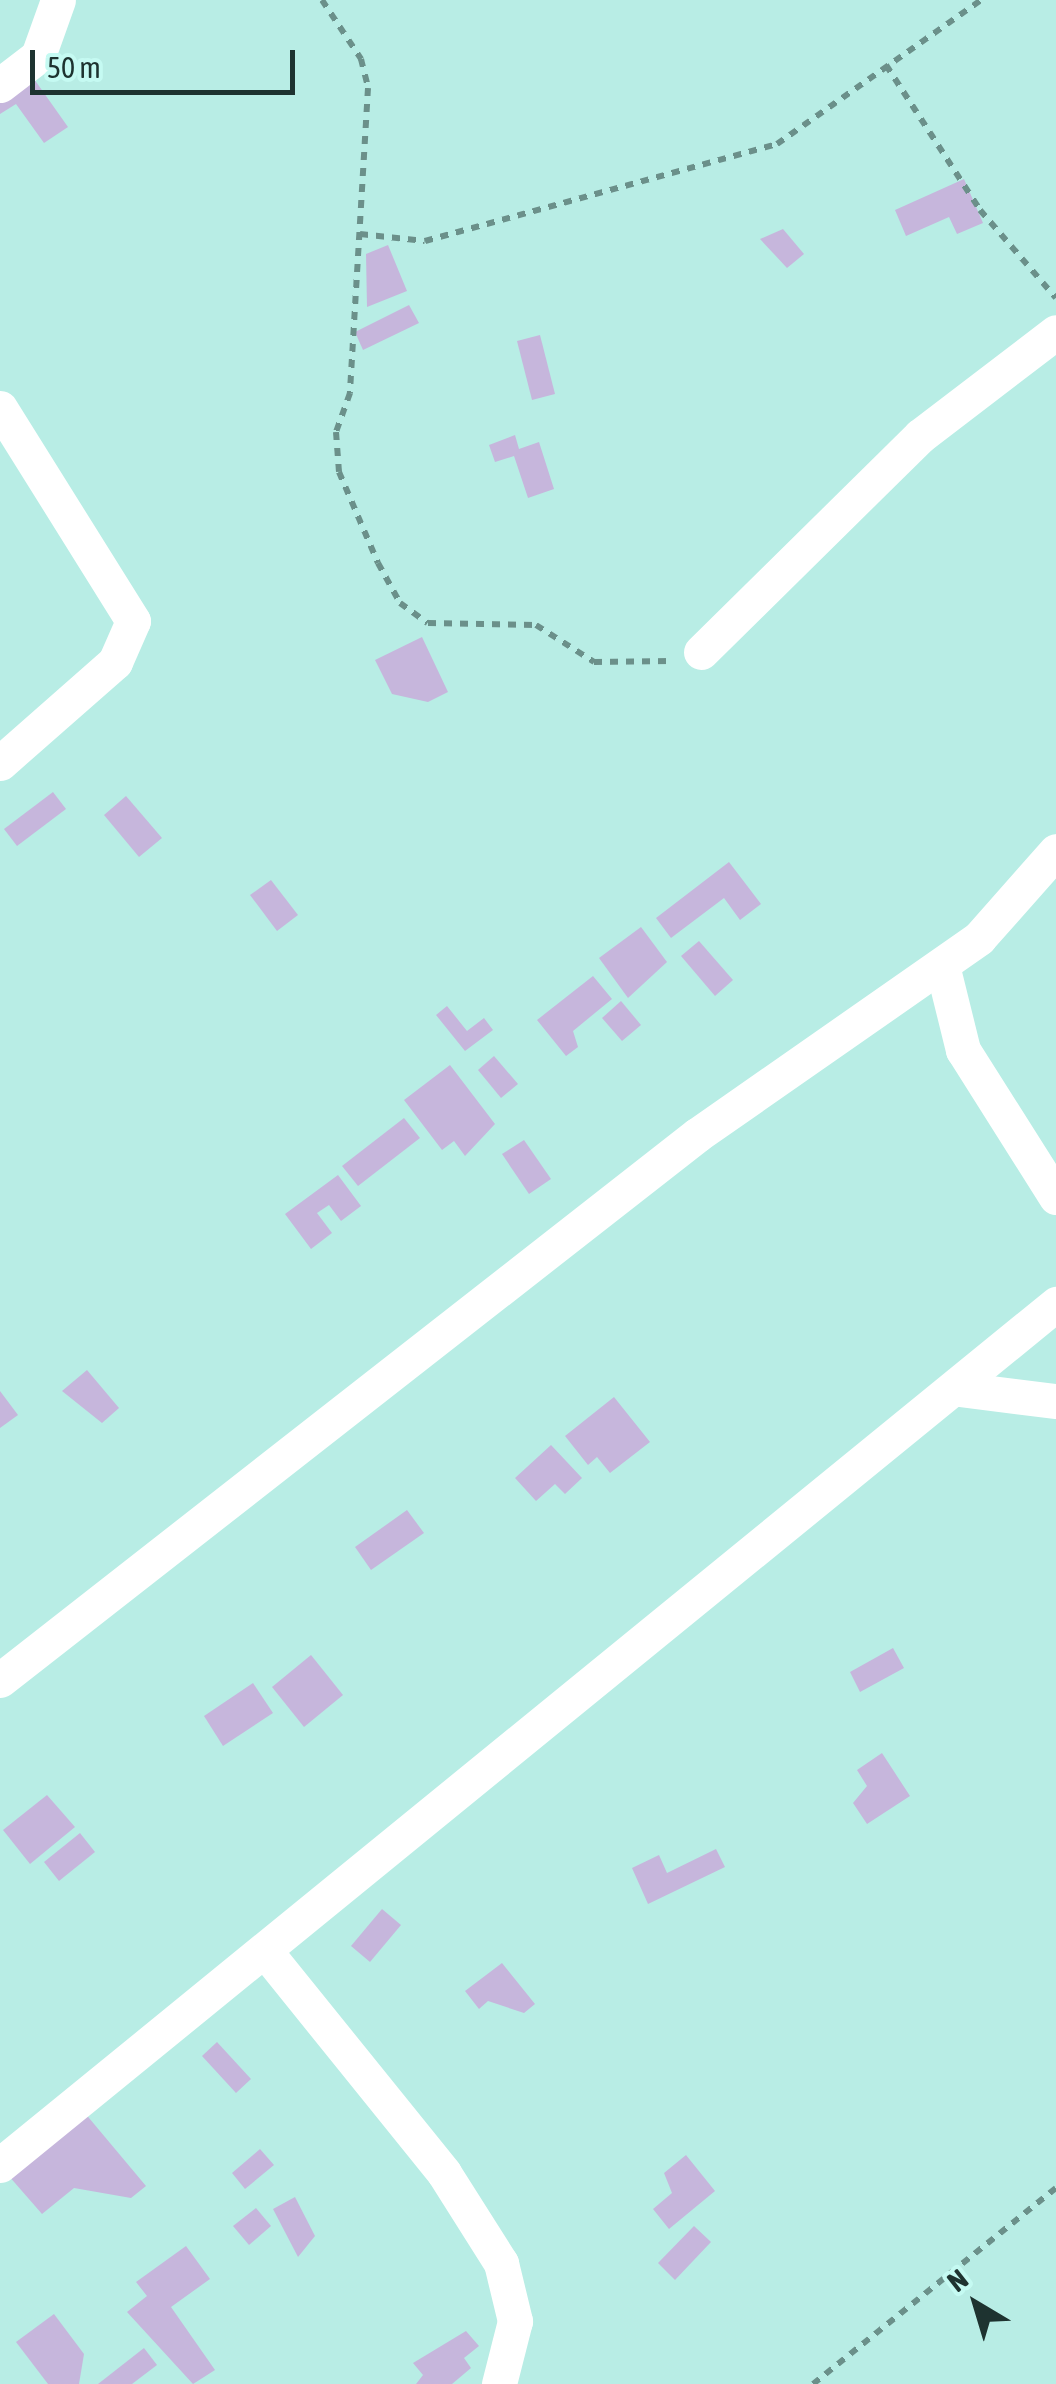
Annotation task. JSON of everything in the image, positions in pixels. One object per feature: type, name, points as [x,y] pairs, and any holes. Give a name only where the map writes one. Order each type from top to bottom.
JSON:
[{"type":"street","points":[[0,85],[38,56],[58,0]]},
{"type":"street","points":[[701,652],[920,436],[1056,332]]},
{"type":"street","points":[[0,408],[133,621],[115,662],[0,763]]},
{"type":"street","points":[[0,1680],[697,1135],[942,966],[997,920],[1056,851]]},
{"type":"street","points":[[942,966],[962,1050],[1056,1197]]},
{"type":"street","points":[[0,2165],[959,1389],[1056,1304]]},
{"type":"street","points":[[959,1389],[1056,1401]]},
{"type":"street","points":[[265,1952],[444,2173],[501,2263],[514,2321],[498,2384]]},
{"type":"path","points":[[322,0],[361,58],[368,88],[360,234],[339,472],[400,603],[447,628],[536,625],[594,662],[701,652]]},
{"type":"path","points":[[360,234],[424,241],[647,186],[777,144],[981,0]]},
{"type":"path","points":[[886,65],[980,210],[1056,299]]},
{"type":"path","points":[[812,2384],[1056,2188]]},
{"type":"building","points":[[27,69],[68,127],[44,143],[16,104],[0,114],[0,88]]},
{"type":"building","points":[[964,179],[983,223],[957,234],[949,217],[906,236],[895,210]]},
{"type":"building","points":[[783,229],[804,254],[787,268],[760,239]]},
{"type":"building","points":[[388,245],[407,291],[367,307],[366,254]]},
{"type":"building","points":[[409,305],[419,323],[363,350],[355,332]]},
{"type":"building","points":[[540,335],[555,394],[532,400],[517,341]]},
{"type":"building","points":[[515,435],[519,449],[539,442],[554,489],[528,498],[514,456],[495,462],[489,445]]},
{"type":"building","points":[[422,637],[448,692],[428,702],[392,694],[375,660]]},
{"type":"building","points":[[53,792],[66,809],[17,846],[4,829]]},
{"type":"building","points":[[126,796],[162,838],[139,857],[104,815]]},
{"type":"building","points":[[729,862],[761,904],[740,920],[724,898],[671,938],[656,918]]},
{"type":"building","points":[[271,880],[298,915],[277,931],[250,895]]},
{"type":"building","points":[[641,927],[667,962],[628,998],[599,958]]},
{"type":"building","points":[[699,941],[733,980],[715,996],[681,956]]},
{"type":"building","points":[[593,976],[612,999],[573,1031],[578,1047],[566,1056],[537,1020]]},
{"type":"building","points":[[621,1001],[641,1025],[622,1041],[602,1018]]},
{"type":"building","points":[[447,1006],[467,1031],[484,1018],[493,1030],[465,1051],[436,1015]]},
{"type":"building","points":[[494,1056],[518,1084],[501,1098],[478,1070]]},
{"type":"building","points":[[450,1065],[495,1124],[465,1156],[454,1141],[442,1150],[404,1100]]},
{"type":"building","points":[[404,1118],[420,1138],[358,1186],[342,1166]]},
{"type":"building","points":[[524,1140],[551,1179],[529,1194],[502,1154]]},
{"type":"building","points":[[338,1175],[361,1206],[341,1221],[329,1205],[317,1213],[332,1233],[311,1249],[285,1214]]},
{"type":"building","points":[[87,1370],[119,1408],[102,1423],[62,1391]]},
{"type":"building","points":[[0,1391],[18,1415],[0,1428]]},
{"type":"building","points":[[614,1397],[650,1442],[610,1473],[597,1457],[588,1465],[565,1436]]},
{"type":"building","points":[[551,1445],[582,1478],[565,1494],[555,1484],[536,1501],[515,1478]]},
{"type":"building","points":[[407,1510],[424,1533],[371,1570],[355,1547]]},
{"type":"building","points":[[893,1648],[904,1668],[860,1692],[850,1672]]},
{"type":"building","points":[[311,1655],[343,1695],[304,1727],[272,1687]]},
{"type":"building","points":[[253,1683],[273,1713],[223,1746],[204,1716]]},
{"type":"building","points":[[882,1753],[910,1796],[867,1824],[853,1803],[867,1786],[857,1770]]},
{"type":"building","points":[[47,1795],[75,1827],[30,1864],[3,1830]]},
{"type":"building","points":[[80,1833],[95,1852],[59,1881],[44,1862]]},
{"type":"building","points":[[716,1849],[725,1867],[648,1904],[632,1868],[659,1855],[667,1873]]},
{"type":"building","points":[[382,1909],[401,1925],[370,1962],[351,1946]]},
{"type":"building","points":[[502,1963],[535,2004],[524,2013],[488,2001],[479,2009],[465,1991]]},
{"type":"building","points":[[217,2042],[251,2079],[236,2093],[202,2056]]},
{"type":"building","points":[[84,2112],[146,2186],[131,2198],[74,2188],[42,2214],[8,2175]]},
{"type":"building","points":[[260,2149],[274,2165],[245,2189],[232,2173]]},
{"type":"building","points":[[686,2155],[715,2191],[669,2229],[653,2209],[672,2193],[664,2173]]},
{"type":"building","points":[[295,2197],[315,2236],[298,2257],[273,2209]]},
{"type":"building","points":[[256,2208],[271,2226],[249,2245],[233,2226]]},
{"type":"building","points":[[694,2226],[711,2242],[675,2280],[658,2263]]},
{"type":"building","points":[[186,2246],[210,2279],[171,2307],[215,2370],[193,2384],[127,2312],[147,2296],[136,2282]]},
{"type":"building","points":[[54,2314],[84,2354],[79,2384],[48,2384],[16,2342]]},
{"type":"building","points":[[466,2331],[479,2346],[464,2358],[471,2368],[452,2384],[416,2384],[423,2375],[413,2363]]},
{"type":"building","points":[[144,2348],[157,2365],[132,2384],[98,2384]]}]
